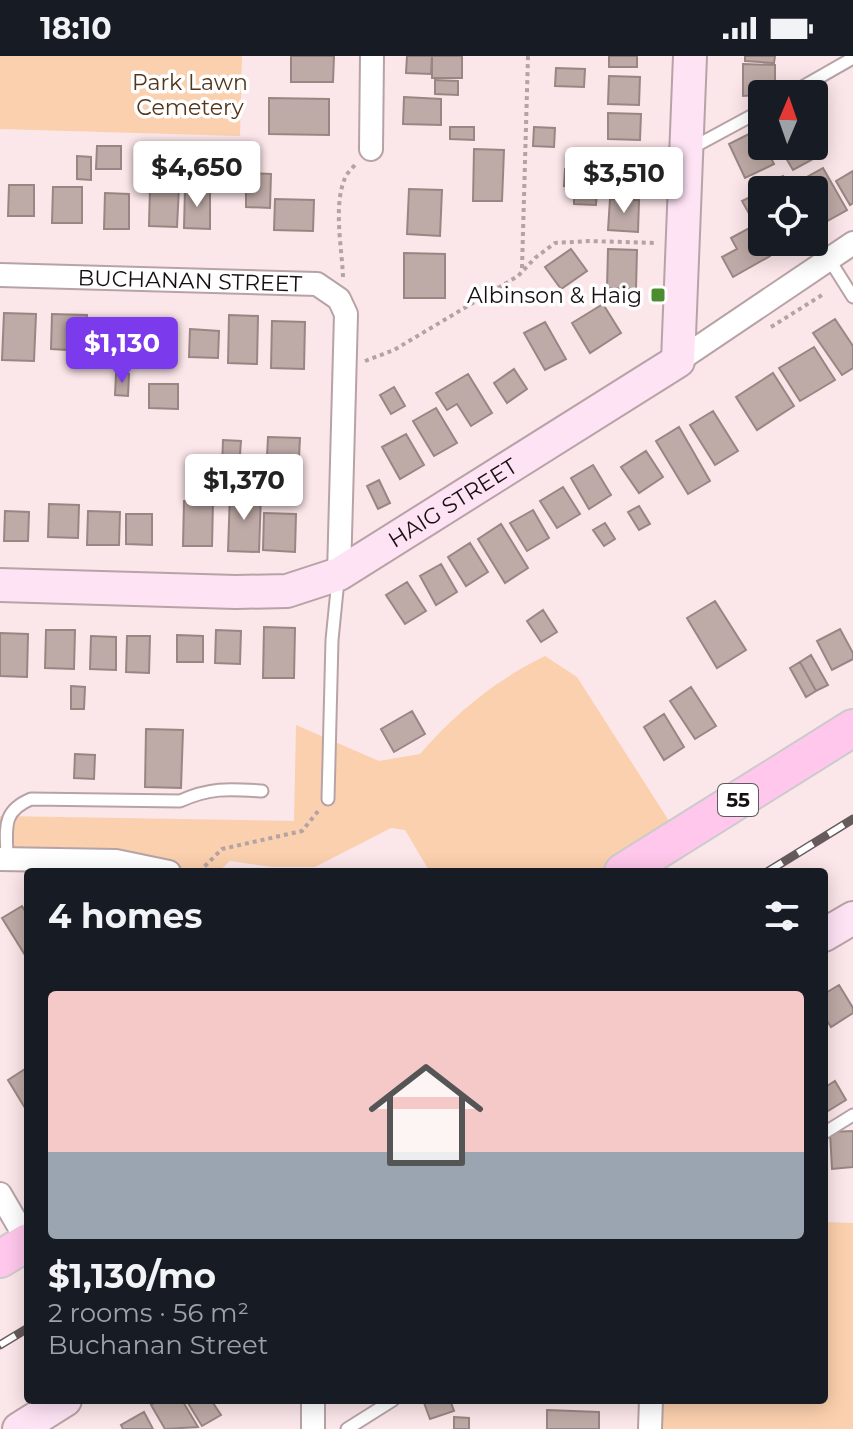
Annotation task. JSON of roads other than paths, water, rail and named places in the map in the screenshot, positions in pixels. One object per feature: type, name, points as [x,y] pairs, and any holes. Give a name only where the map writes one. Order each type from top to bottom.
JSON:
[{"type":"main road","name":"55","points":[[629,868],[853,728]]},
{"type":"main road","points":[[0,1259],[24,1244]]},
{"type":"street","points":[[371,149],[372,56]]},
{"type":"street","points":[[678,361],[690,56]]},
{"type":"street","name":"HAIG STREET","points":[[0,585],[287,591],[339,574],[678,361],[853,243]]},
{"type":"street","name":"BUCHANAN STREET","points":[[0,275],[317,284],[339,299],[346,314],[339,574]]},
{"type":"street","points":[[3,860],[83,866],[116,861],[150,868]]},
{"type":"street","points":[[828,933],[853,918]]},
{"type":"street","points":[[0,1194],[24,1235]]},
{"type":"street","points":[[19,1429],[59,1404]]},
{"type":"street","points":[[313,1404],[313,1429]]},
{"type":"street","points":[[650,1429],[651,1404]]},
{"type":"lane","points":[[814,80],[853,58]]},
{"type":"lane","points":[[686,152],[748,118]]},
{"type":"lane","points":[[829,259],[853,297]]},
{"type":"lane","points":[[328,799],[332,640],[339,574]]},
{"type":"lane","points":[[3,860],[8,816],[15,806],[31,799],[180,801],[202,791],[262,791]]},
{"type":"lane","points":[[828,1131],[853,1115]]},
{"type":"lane","points":[[347,1429],[387,1404]]},
{"type":"railway","points":[[773,868],[853,819]]},
{"type":"railway","points":[[0,1345],[24,1330]]},
{"type":"place","name":"Albinson & Haig","points":[[658,295]]},
{"type":"park label","name":"Park Lawn Cemetery","points":[[190,94]]}]
